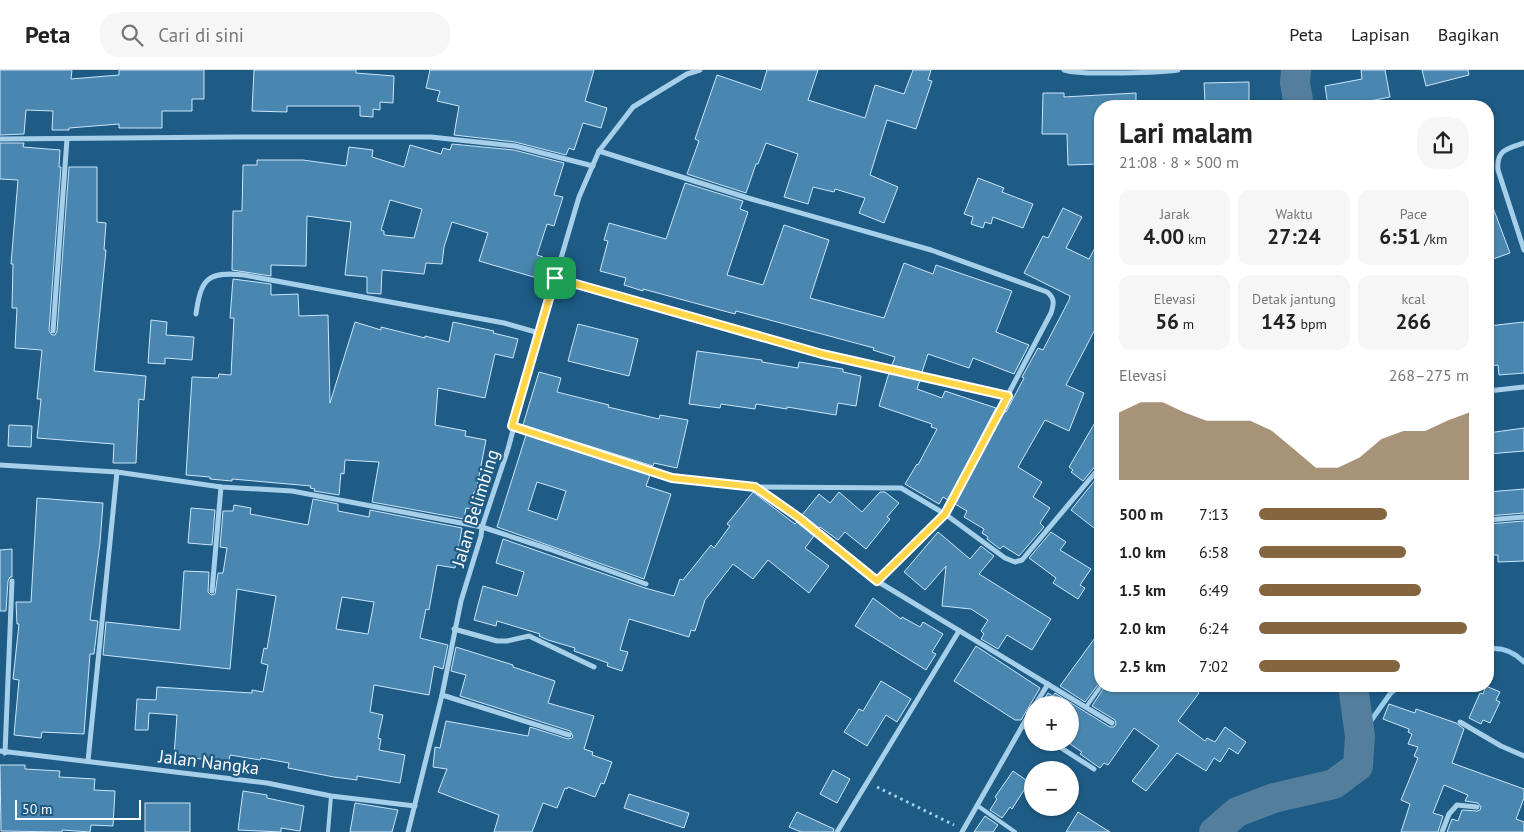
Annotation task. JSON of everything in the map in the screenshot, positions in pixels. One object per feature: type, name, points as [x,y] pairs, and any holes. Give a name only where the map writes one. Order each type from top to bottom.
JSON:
[{"type":"street","name":"Jalan Belimbing","points":[[408,832],[442,695],[454,630],[482,527],[508,449],[512,426],[538,333],[580,198],[599,151],[633,107],[687,72],[700,70]]},
{"type":"street","points":[[1064,70],[1073,73],[1155,73],[1178,70]]},
{"type":"street","points":[[0,140],[431,137],[515,146],[593,166]]},
{"type":"street","points":[[53,331],[67,139]]},
{"type":"street","points":[[1524,143],[1501,153],[1497,161],[1498,170],[1524,250]]},
{"type":"street","points":[[599,151],[748,198],[931,250],[1047,292],[1052,296],[1054,304],[1052,313],[945,514],[877,581]]},
{"type":"street","points":[[196,314],[200,289],[204,282],[224,273],[244,275],[504,323],[538,333]]},
{"type":"street","points":[[555,278],[822,354],[1008,396]]},
{"type":"street","points":[[1494,390],[1524,387]]},
{"type":"street","points":[[512,426],[672,478],[755,487],[896,487],[905,490],[945,514],[1013,562],[1022,560],[1094,474]]},
{"type":"street","points":[[0,465],[117,472],[221,487],[292,491],[482,527],[646,584]]},
{"type":"street","points":[[88,761],[117,472]]},
{"type":"street","points":[[212,591],[221,487]]},
{"type":"street","points":[[755,487],[798,517],[877,581],[1112,723]]},
{"type":"street","points":[[1494,520],[1524,517]]},
{"type":"street","points":[[2,752],[12,581]]},
{"type":"street","points":[[454,630],[497,641],[507,641],[529,636],[594,667]]},
{"type":"street","points":[[837,832],[960,631]]},
{"type":"street","points":[[1041,696],[1048,684]]},
{"type":"street","points":[[442,695],[569,735]]},
{"type":"street","points":[[1460,722],[1501,746],[1524,756]]},
{"type":"street","points":[[963,831],[1023,725]]},
{"type":"street","points":[[1066,751],[1094,769]]},
{"type":"street","name":"Jalan Nangka","points":[[2,752],[267,783],[331,796],[415,806]]},
{"type":"street","points":[[1442,832],[1449,814],[1457,804],[1477,807]]},
{"type":"lane","points":[[1086,707],[1097,692]]},
{"type":"lane","points":[[328,832],[331,796]]},
{"type":"lane","points":[[978,806],[1015,832]]},
{"type":"path","points":[[866,782],[963,831]]},
{"type":"building","points":[[0,70],[72,70],[71,79],[119,75],[119,70],[204,70],[204,99],[192,99],[192,111],[162,111],[162,128],[119,128],[119,124],[69,128],[69,130],[52,130],[53,111],[26,110],[24,134],[0,135]]},
{"type":"building","points":[[254,70],[356,70],[356,73],[394,76],[393,103],[380,102],[380,110],[373,109],[373,117],[360,116],[360,106],[287,106],[287,112],[252,111]]},
{"type":"building","points":[[430,70],[594,70],[585,101],[607,108],[601,128],[583,123],[574,150],[569,148],[566,155],[515,142],[454,135],[459,106],[437,101],[440,91],[426,88]]},
{"type":"building","points":[[767,70],[818,70],[808,100],[865,118],[875,85],[904,94],[913,70],[931,70],[928,80],[932,81],[916,129],[887,120],[870,175],[898,187],[884,223],[859,213],[865,198],[835,189],[834,192],[813,187],[808,204],[784,197],[798,154],[766,143],[746,193],[687,174],[699,141],[695,139],[717,75],[761,90]]},
{"type":"building","points":[[1361,70],[1385,70],[1390,97],[1375,100],[1327,100],[1325,86],[1362,79]]},
{"type":"building","points":[[1422,70],[1468,70],[1469,75],[1426,86]]},
{"type":"building","points":[[1249,82],[1249,100],[1205,100],[1204,83]]},
{"type":"building","points":[[1043,93],[1064,93],[1064,97],[1136,93],[1136,100],[1094,100],[1094,164],[1068,165],[1067,134],[1042,134]]},
{"type":"building","points":[[0,143],[24,143],[23,147],[60,150],[59,167],[61,167],[49,331],[52,335],[55,335],[57,331],[69,167],[97,167],[97,222],[106,223],[104,250],[106,250],[94,371],[146,376],[144,400],[139,399],[136,463],[113,463],[114,444],[37,438],[41,399],[37,399],[42,350],[15,348],[17,308],[12,308],[13,264],[11,264],[18,180],[0,179]]},
{"type":"building","points":[[452,144],[514,150],[564,163],[554,195],[563,197],[554,226],[547,224],[537,255],[543,257],[537,278],[479,261],[488,233],[452,222],[444,247],[442,264],[426,263],[424,274],[382,270],[381,294],[367,293],[367,277],[345,275],[351,222],[307,216],[306,266],[271,265],[271,276],[232,270],[233,211],[242,211],[243,165],[257,165],[257,160],[303,160],[346,166],[349,147],[373,150],[372,157],[404,167],[410,145],[441,154],[443,148],[450,150]],"holes":[[[390,200],[422,209],[414,238],[384,235],[384,231],[381,230]]]},
{"type":"building","points":[[978,178],[1004,188],[1002,192],[1033,204],[1023,228],[993,217],[991,224],[985,222],[983,228],[971,224],[973,217],[964,214]]},
{"type":"building","points":[[685,183],[743,201],[740,209],[748,212],[727,275],[763,285],[784,225],[829,240],[810,298],[884,318],[904,263],[933,274],[936,265],[1012,291],[996,332],[1029,345],[1014,374],[973,358],[969,368],[928,354],[922,372],[892,365],[895,357],[873,350],[874,348],[736,311],[735,314],[643,289],[643,291],[624,285],[626,278],[600,271],[608,241],[604,240],[609,223],[666,239]]},
{"type":"building","points":[[1063,208],[1082,217],[1066,248],[1089,259],[1094,249],[1094,331],[1066,385],[1084,393],[1069,431],[1045,420],[1018,467],[1042,482],[1033,497],[1050,508],[1040,523],[1044,527],[1019,556],[1003,546],[1000,549],[987,539],[988,537],[982,533],[984,529],[964,517],[967,511],[955,504],[1004,411],[1006,412],[1038,348],[1043,350],[1069,300],[1070,296],[1024,273],[1043,236],[1048,238]]},
{"type":"building","points":[[1494,210],[1510,253],[1494,259]]},
{"type":"building","points":[[233,279],[271,284],[271,295],[298,294],[299,316],[328,315],[330,403],[355,322],[381,330],[381,327],[449,342],[453,322],[494,331],[493,333],[518,339],[513,358],[495,354],[485,398],[438,388],[435,425],[466,431],[465,436],[486,440],[476,492],[474,492],[471,509],[466,508],[464,519],[372,502],[379,462],[345,460],[344,474],[341,473],[339,495],[314,491],[315,489],[310,488],[311,486],[232,479],[232,481],[186,475],[192,377],[218,378],[219,374],[231,375],[234,318],[230,318]]},
{"type":"building","points":[[151,320],[167,322],[166,335],[194,337],[192,360],[165,358],[165,364],[148,363]]},
{"type":"building","points":[[1524,322],[1524,373],[1499,375],[1498,365],[1494,365],[1494,325]]},
{"type":"building","points":[[578,324],[638,339],[629,376],[568,361]]},
{"type":"building","points":[[697,351],[762,360],[762,362],[798,368],[799,362],[843,369],[843,372],[861,376],[856,406],[838,403],[836,415],[756,404],[755,409],[721,404],[720,408],[689,404]]},
{"type":"building","points":[[539,372],[561,378],[557,392],[659,419],[660,415],[688,420],[677,468],[654,463],[653,466],[523,425]]},
{"type":"building","points":[[889,373],[920,380],[917,389],[942,398],[945,391],[996,408],[948,500],[943,497],[939,504],[905,484],[918,465],[937,429],[931,427],[932,424],[879,406]]},
{"type":"building","points":[[1094,424],[1094,468],[1083,481],[1071,472],[1073,470],[1069,467]]},
{"type":"building","points":[[9,425],[32,426],[31,447],[8,446]]},
{"type":"building","points":[[1524,428],[1524,451],[1494,454],[1494,432]]},
{"type":"building","points":[[526,435],[650,475],[646,486],[671,494],[644,579],[497,527]],"holes":[[[537,482],[566,491],[557,520],[528,510]]]},
{"type":"building","points":[[1094,481],[1094,528],[1071,510]]},
{"type":"building","points":[[1524,489],[1524,513],[1494,516],[1494,492]]},
{"type":"building","points":[[753,492],[814,536],[805,548],[829,566],[809,593],[768,560],[753,579],[733,564],[705,600],[695,631],[691,630],[689,637],[629,619],[620,650],[628,652],[622,671],[607,666],[608,663],[574,651],[575,648],[539,636],[540,634],[497,621],[496,626],[474,620],[483,586],[517,596],[524,572],[496,563],[503,539],[645,588],[674,596],[680,579],[683,580],[711,545],[714,548],[730,526],[727,524]]},
{"type":"building","points":[[839,492],[862,512],[880,492],[885,492],[899,503],[887,517],[890,519],[866,549],[845,532],[838,540],[820,527],[819,529],[802,515],[819,494],[830,503]]},
{"type":"building","points":[[37,498],[103,503],[90,620],[98,621],[94,654],[90,654],[84,734],[42,732],[41,738],[14,735],[19,680],[13,679],[19,624],[17,624],[16,602],[31,602]]},
{"type":"building","points":[[313,499],[338,504],[338,511],[369,517],[370,510],[462,528],[455,568],[437,565],[429,610],[426,609],[420,638],[448,645],[443,669],[434,666],[429,695],[374,685],[370,712],[383,715],[378,738],[381,739],[379,750],[405,755],[400,783],[357,776],[357,780],[334,777],[288,768],[289,763],[261,758],[260,760],[230,755],[229,762],[174,756],[177,715],[149,713],[148,730],[135,730],[137,699],[156,700],[157,687],[252,693],[252,690],[263,692],[268,665],[261,663],[264,648],[267,649],[276,596],[237,589],[230,669],[103,655],[106,622],[180,630],[184,571],[209,572],[208,592],[211,595],[215,594],[218,573],[223,573],[227,548],[220,547],[223,511],[233,511],[234,505],[251,508],[250,514],[308,525]],"holes":[[[342,597],[374,602],[368,634],[336,629]]]},
{"type":"building","points":[[191,508],[215,510],[212,545],[188,543]]},
{"type":"building","points":[[1524,521],[1524,561],[1498,562],[1498,555],[1494,555],[1494,524]]},
{"type":"building","points":[[938,532],[970,559],[981,546],[994,556],[979,574],[1051,619],[1032,650],[1007,635],[998,649],[981,639],[984,634],[981,631],[988,620],[971,609],[942,606],[946,566],[925,590],[904,572]]},
{"type":"building","points":[[1051,532],[1066,542],[1060,550],[1091,569],[1080,585],[1085,588],[1078,599],[1053,583],[1056,578],[1029,558]]},
{"type":"building","points":[[12,549],[12,577],[8,581],[6,611],[0,611],[0,550]]},
{"type":"building","points":[[873,598],[901,619],[902,617],[920,627],[923,622],[943,634],[932,652],[936,654],[926,670],[855,626]]},
{"type":"building","points":[[1094,639],[1094,690],[1085,702],[1079,698],[1079,696],[1076,696],[1060,686]]},
{"type":"building","points":[[976,646],[1040,688],[1035,696],[1024,696],[1024,715],[1021,720],[1015,720],[954,681]]},
{"type":"building","points":[[456,647],[555,681],[548,703],[594,716],[584,749],[593,752],[592,755],[612,762],[604,784],[601,783],[595,797],[568,787],[567,789],[565,788],[557,808],[543,803],[532,832],[494,832],[499,815],[438,792],[447,769],[433,767],[435,747],[440,748],[446,721],[528,736],[530,727],[568,739],[573,736],[570,731],[460,696],[466,675],[451,671]]},
{"type":"building","points":[[881,681],[911,699],[897,722],[886,715],[867,746],[844,732],[859,709],[863,711]]},
{"type":"building","points":[[1494,689],[1500,692],[1496,700],[1500,702],[1490,723],[1483,720],[1481,724],[1469,718],[1480,693],[1483,694],[1484,692],[1494,692]]},
{"type":"building","points":[[1101,692],[1198,692],[1199,693],[1178,721],[1205,741],[1207,738],[1215,742],[1225,727],[1246,742],[1238,754],[1229,748],[1220,762],[1214,758],[1206,771],[1177,753],[1146,791],[1132,781],[1159,746],[1134,728],[1108,765],[1104,763],[1100,768],[1080,754],[1082,752],[1079,750],[1079,708],[1110,727],[1114,727],[1116,724],[1115,720],[1092,706]]},
{"type":"building","points":[[1389,704],[1415,713],[1416,709],[1456,723],[1464,729],[1452,763],[1524,789],[1524,798],[1516,819],[1524,822],[1524,832],[1447,832],[1452,819],[1458,821],[1462,810],[1477,811],[1481,807],[1478,803],[1465,801],[1468,795],[1444,785],[1433,813],[1443,816],[1438,832],[1401,832],[1410,804],[1401,800],[1418,758],[1414,756],[1418,747],[1408,744],[1412,734],[1408,732],[1409,729],[1383,719]]},
{"type":"building","points":[[0,765],[25,765],[25,769],[60,771],[59,777],[95,779],[94,790],[115,791],[113,826],[91,825],[90,832],[62,830],[62,832],[1,831]]},
{"type":"building","points":[[833,770],[850,779],[837,803],[820,794]]},
{"type":"building","points":[[1013,771],[1024,779],[1024,790],[1012,809],[1010,807],[1002,818],[990,810],[997,799],[995,797]]},
{"type":"building","points":[[243,791],[267,795],[267,798],[304,806],[300,831],[281,828],[281,832],[238,830]]},
{"type":"building","points":[[629,794],[689,813],[684,828],[624,808]]},
{"type":"building","points":[[145,803],[190,803],[190,832],[145,832]]},
{"type":"building","points":[[355,803],[398,810],[392,832],[350,832]]},
{"type":"building","points":[[797,812],[834,829],[833,832],[801,832],[789,827]]},
{"type":"building","points":[[1079,813],[1110,832],[1066,832],[1076,816],[1079,816]]},
{"type":"building","points":[[985,816],[998,825],[993,832],[974,832]]},
{"type":"waterway","points":[[1296,70],[1295,83],[1298,100]]},
{"type":"waterway","points":[[1494,649],[1508,651],[1524,662]]},
{"type":"waterway","points":[[1214,832],[1237,812],[1274,798],[1334,784],[1358,766],[1360,736],[1354,692]]},
{"type":"waterway","points":[[1360,736],[1392,692]]},
{"type":"route","points":[[555,278],[822,354],[1008,396],[945,514],[877,581],[798,517],[755,487],[672,478],[512,426],[555,278]]}]
